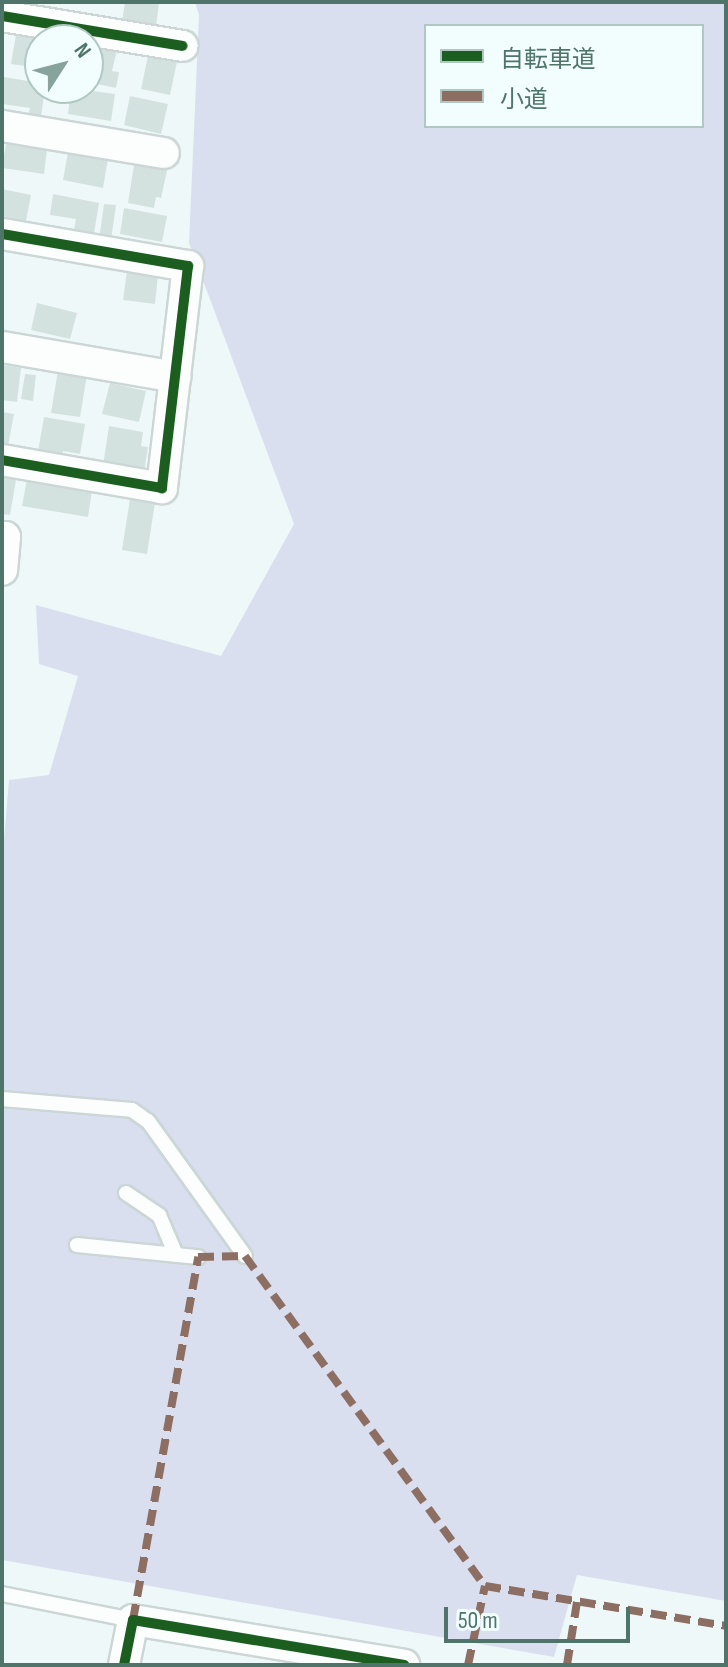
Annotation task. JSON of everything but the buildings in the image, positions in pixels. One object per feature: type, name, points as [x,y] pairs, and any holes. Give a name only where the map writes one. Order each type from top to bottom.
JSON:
[{"type":"street","points":[[2,16],[183,46]]},
{"type":"street","points":[[2,126],[164,153]]},
{"type":"street","points":[[2,234],[188,266],[162,488],[2,460]]},
{"type":"street","points":[[2,347],[175,377]]},
{"type":"street","points":[[2,537],[5,537],[2,570]]},
{"type":"street","points":[[124,1665],[133,1620],[404,1665]]},
{"type":"lane","points":[[2,1099],[132,1110],[148,1121],[245,1256]]},
{"type":"lane","points":[[126,1193],[159,1215],[176,1255]]},
{"type":"lane","points":[[77,1245],[198,1257]]},
{"type":"lane","points":[[2,1594],[133,1620]]},
{"type":"shaded area","points":[[195,2],[726,2],[726,1601],[577,1575],[554,1657],[2,1560],[2,864],[9,780],[49,775],[78,676],[39,664],[36,605],[221,656],[294,524],[189,243],[199,15]]},
{"type":"marked path","points":[[133,1620],[198,1257],[245,1256],[485,1586],[726,1626]]},
{"type":"marked path","points":[[468,1665],[485,1586]]},
{"type":"marked path","points":[[567,1665],[577,1602]]},
{"type":"cycle path","points":[[2,16],[183,46]]},
{"type":"cycle path","points":[[2,234],[188,266],[162,488],[2,460]]},
{"type":"cycle path","points":[[124,1665],[133,1620],[404,1665]]}]
